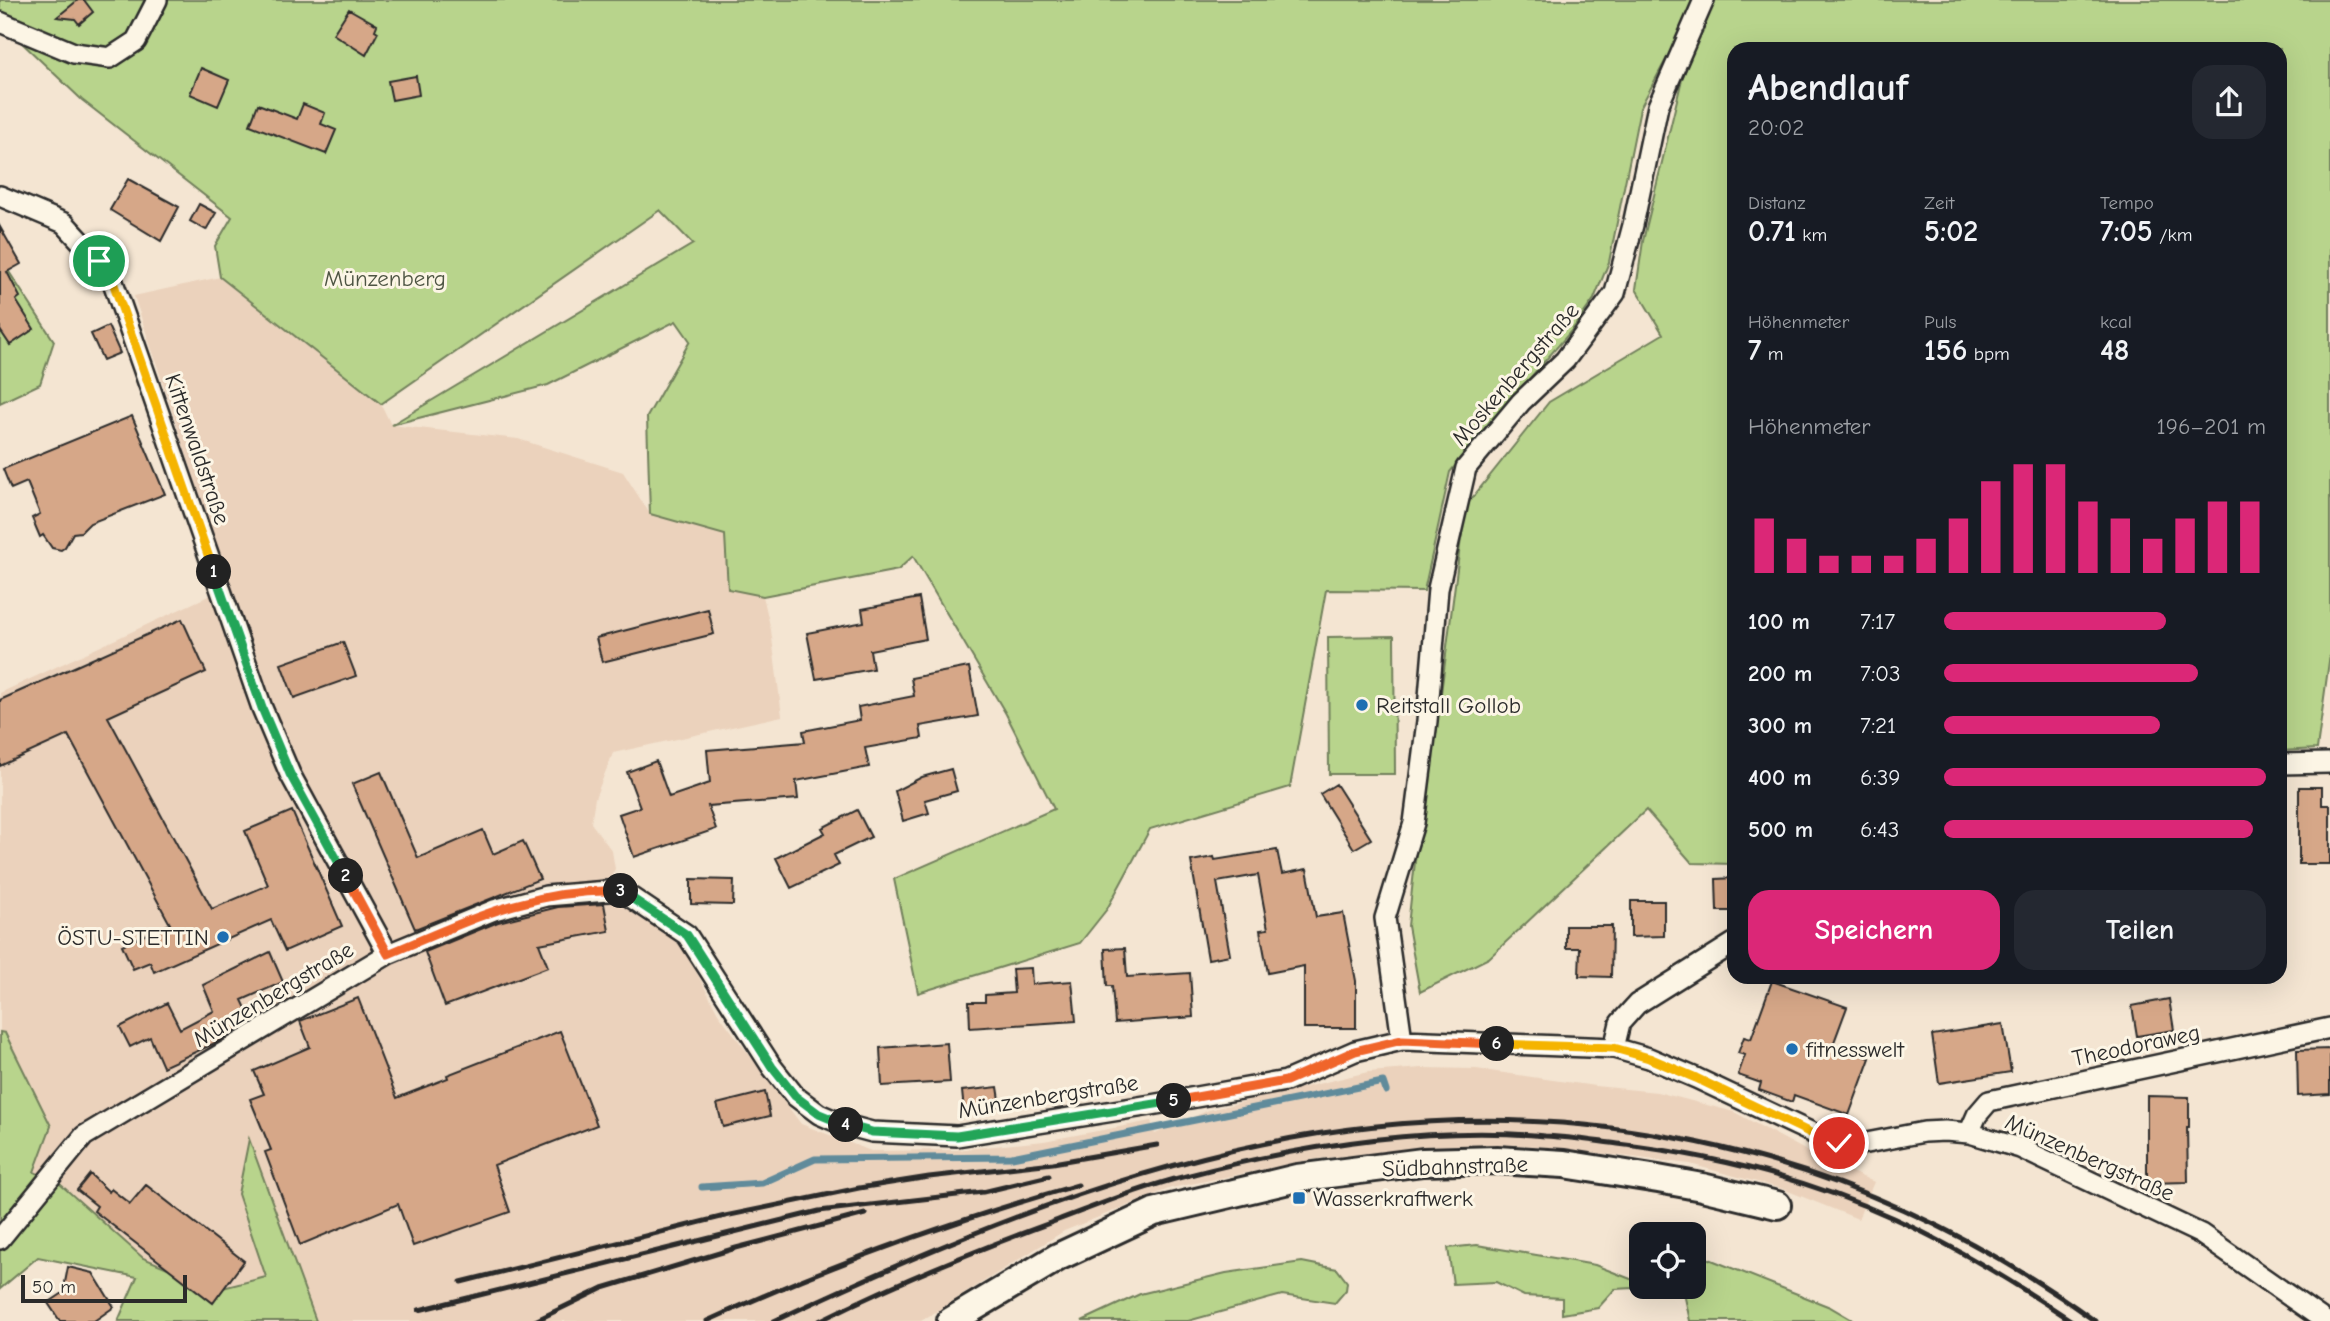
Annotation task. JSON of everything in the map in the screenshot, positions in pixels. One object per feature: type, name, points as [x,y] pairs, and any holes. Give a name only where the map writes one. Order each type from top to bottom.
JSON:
[{"type":"main road","name":"Südbahnstraße","points":[[951,1321],[1058,1258],[1154,1212],[1297,1178],[1423,1162],[1510,1161],[1564,1164],[1702,1186],[1777,1205]]},
{"type":"street","points":[[0,22],[74,53],[110,58],[136,41],[157,0]]},
{"type":"street","name":"Moskenbergstraße","points":[[1402,1040],[1385,918],[1414,823],[1427,721],[1438,589],[1466,468],[1521,402],[1565,360],[1615,293],[1633,225],[1658,106],[1703,0]]},
{"type":"street","name":"Kittenwaldstraße","points":[[0,196],[64,223],[99,261],[113,282],[262,708],[290,774],[388,954]]},
{"type":"street","points":[[2287,764],[2330,763]]},
{"type":"street","name":"Münzenbergstraße","points":[[0,1239],[84,1136],[388,954],[494,910],[546,895],[620,890],[687,935],[772,1067],[795,1096],[819,1114],[872,1132],[957,1136],[1151,1105],[1286,1081],[1355,1051],[1402,1040],[1614,1048],[1661,1063],[1821,1138],[1839,1143],[1856,1145],[1924,1132],[1969,1133],[2020,1148],[2201,1234],[2325,1321]]},
{"type":"street","points":[[1614,1048],[1620,1023],[1637,1004],[1727,947]]},
{"type":"street","name":"Theodoraweg","points":[[1969,1133],[1977,1115],[1989,1101],[2330,1028]]},
{"type":"shaded area","name":"ÖSTU-STETTIN","points":[[220,277],[381,404],[391,425],[518,439],[623,472],[650,514],[726,535],[728,588],[763,596],[771,630],[782,716],[613,753],[595,798],[591,823],[612,851],[615,869],[610,878],[617,902],[681,943],[718,1013],[801,1124],[871,1151],[956,1150],[1044,1141],[1151,1121],[1155,1134],[1209,1110],[1368,1072],[1422,1068],[1476,1069],[1657,1092],[1734,1112],[1818,1157],[1874,1182],[1858,1219],[1783,1189],[1690,1164],[1538,1146],[1427,1146],[1309,1160],[1171,1188],[1064,1231],[921,1321],[316,1321],[249,1140],[238,1194],[266,1277],[220,1289],[143,1258],[60,1184],[34,1172],[5,1033],[0,1032],[0,693],[230,586],[134,296]]},
{"type":"green space","name":"Münzenberg","points":[[0,0],[1698,0],[1640,108],[1609,262],[1594,299],[1572,330],[1450,472],[1424,591],[1326,590],[1290,787],[1150,829],[1107,909],[1080,943],[918,993],[894,879],[1054,809],[1006,714],[913,556],[898,570],[763,596],[728,589],[725,535],[650,514],[647,417],[690,341],[676,321],[548,385],[391,425],[693,244],[660,210],[381,404],[220,277],[215,246],[232,217],[82,100],[0,22]]},
{"type":"green space","points":[[1713,0],[2330,0],[2330,654],[2317,749],[2287,751],[2287,42],[1727,42],[1727,864],[1692,863],[1646,810],[1489,958],[1420,992],[1408,926],[1420,816],[1441,693],[1465,507],[1549,402],[1663,334],[1636,289],[1643,241],[1682,79]]},
{"type":"green space","points":[[0,258],[54,341],[40,384],[0,403]]},
{"type":"green space","name":"Reitstall Gollob","points":[[1394,636],[1395,774],[1329,774],[1328,637]]},
{"type":"green space","points":[[0,1032],[5,1033],[51,1126],[34,1172],[60,1184],[143,1258],[219,1289],[266,1277],[238,1194],[249,1139],[316,1321],[118,1321],[137,1277],[38,1257],[0,1289]]},
{"type":"green space","points":[[1477,1245],[1595,1265],[1629,1278],[1629,1288],[1615,1289],[1598,1308],[1562,1314],[1562,1298],[1524,1296],[1496,1282],[1453,1284],[1448,1248]]},
{"type":"green space","points":[[1706,1258],[1830,1307],[1854,1321],[1690,1321],[1685,1299],[1706,1299]]},
{"type":"green space","points":[[1302,1262],[1337,1269],[1347,1282],[1346,1290],[1335,1303],[1282,1295],[1188,1321],[1082,1321],[1140,1294],[1226,1273]]},
{"type":"building","points":[[78,0],[84,0],[93,12],[79,24],[75,19],[57,17]]},
{"type":"building","points":[[349,9],[377,25],[375,30],[378,32],[366,55],[333,34]]},
{"type":"building","points":[[201,68],[229,80],[218,106],[190,94]]},
{"type":"building","points":[[416,76],[419,95],[392,100],[388,81]]},
{"type":"building","points":[[258,104],[297,119],[303,104],[325,113],[321,124],[336,130],[326,154],[250,125]]},
{"type":"building","points":[[128,179],[179,207],[161,241],[110,210]]},
{"type":"building","points":[[199,204],[216,213],[206,230],[190,221]]},
{"type":"building","points":[[0,227],[21,264],[7,272],[20,297],[16,300],[34,329],[10,345],[0,330]]},
{"type":"building","points":[[108,326],[120,353],[103,360],[91,334]]},
{"type":"building","points":[[132,416],[165,494],[90,523],[81,532],[73,533],[61,550],[52,548],[43,535],[40,537],[32,518],[40,514],[27,482],[11,489],[3,469]]},
{"type":"building","points":[[919,598],[926,639],[870,650],[873,669],[816,679],[807,633],[864,622],[862,609]]},
{"type":"building","points":[[708,609],[714,634],[602,662],[596,638]]},
{"type":"building","points":[[182,619],[206,672],[108,717],[212,909],[268,885],[245,831],[292,811],[342,926],[285,951],[271,920],[154,972],[150,962],[133,969],[122,945],[170,924],[68,735],[0,766],[0,700]]},
{"type":"building","points":[[343,642],[356,676],[294,698],[281,664]]},
{"type":"building","points":[[969,667],[978,716],[920,726],[922,738],[865,748],[869,767],[796,781],[798,799],[708,806],[716,829],[634,857],[619,814],[640,807],[627,772],[656,761],[669,797],[710,783],[707,750],[805,742],[803,731],[860,720],[858,707],[914,696],[911,678]]},
{"type":"building","points":[[951,769],[957,791],[925,800],[929,813],[903,821],[895,791],[922,777]]},
{"type":"building","points":[[381,772],[418,858],[483,830],[493,854],[523,841],[540,879],[415,929],[352,784]]},
{"type":"building","points":[[1336,784],[1371,839],[1354,849],[1320,794]]},
{"type":"building","points":[[2299,787],[2322,787],[2322,805],[2330,805],[2330,864],[2299,864]]},
{"type":"building","points":[[857,810],[871,837],[834,855],[839,865],[791,888],[776,858],[825,833],[822,828]]},
{"type":"building","points":[[1277,850],[1282,874],[1307,869],[1316,917],[1343,913],[1356,981],[1356,1028],[1304,1028],[1304,966],[1268,973],[1260,930],[1268,929],[1258,875],[1217,882],[1230,955],[1208,959],[1191,861]]},
{"type":"building","points":[[1727,878],[1727,911],[1717,911],[1716,879]]},
{"type":"building","points":[[691,879],[734,880],[733,905],[691,904]]},
{"type":"building","points":[[1631,901],[1664,901],[1664,936],[1631,937]]},
{"type":"building","points":[[604,904],[609,931],[539,944],[548,967],[445,1006],[425,952],[498,922],[558,907]]},
{"type":"building","points":[[1566,926],[1612,926],[1611,977],[1579,976],[1580,948],[1566,948]]},
{"type":"building","points":[[1125,948],[1127,977],[1190,973],[1193,1017],[1115,1023],[1112,986],[1107,986],[1105,949]]},
{"type":"building","points":[[270,952],[283,982],[242,1000],[252,1021],[215,1043],[163,1067],[150,1037],[130,1047],[120,1027],[167,1003],[180,1029],[214,1011],[203,985]]},
{"type":"building","points":[[1031,968],[1032,984],[1072,981],[1076,1021],[970,1028],[969,1002],[985,1002],[985,995],[1014,993],[1012,969]]},
{"type":"building","name":"fitnesswelt","points":[[1771,984],[1781,984],[1847,1007],[1833,1045],[1870,1058],[1849,1115],[1794,1095],[1792,1102],[1759,1090],[1761,1083],[1738,1075],[1745,1055],[1738,1053],[1744,1037],[1751,1039]]},
{"type":"building","points":[[358,998],[397,1098],[448,1078],[447,1075],[560,1031],[597,1125],[494,1165],[510,1212],[413,1246],[398,1204],[300,1245],[265,1152],[271,1150],[250,1099],[264,1094],[254,1071],[310,1047],[300,1021]]},
{"type":"building","points":[[2169,999],[2174,1030],[2137,1036],[2132,1006]]},
{"type":"building","points":[[2003,1024],[2011,1072],[1939,1083],[1932,1035]]},
{"type":"building","points":[[947,1043],[950,1082],[882,1086],[880,1048]]},
{"type":"building","points":[[2330,1049],[2330,1094],[2298,1096],[2297,1050]]},
{"type":"building","points":[[998,1087],[1001,1106],[964,1111],[962,1091]]},
{"type":"building","points":[[765,1092],[770,1116],[723,1127],[717,1104]]},
{"type":"building","points":[[2147,1096],[2189,1097],[2188,1182],[2147,1183]]},
{"type":"building","points":[[90,1174],[109,1192],[111,1189],[130,1204],[146,1185],[244,1261],[213,1303],[94,1211],[97,1206],[77,1190]]},
{"type":"building","points":[[68,1267],[93,1273],[114,1307],[94,1321],[60,1321],[48,1303],[63,1293]]},
{"type":"waterway","points":[[702,1187],[762,1183],[815,1159],[1012,1157],[1383,1082],[1386,1091]]},
{"type":"railway","points":[[774,1321],[952,1242],[1074,1196],[1136,1176],[1262,1144],[1373,1127],[1483,1120],[1592,1126],[1698,1142],[1802,1170],[1903,1210],[2001,1260],[2095,1321]]},
{"type":"railway","points":[[819,1321],[967,1255],[1173,1179],[1321,1147],[1366,1140],[1456,1134],[1563,1137],[1653,1149],[1724,1162],[1793,1180],[1860,1204],[1916,1229],[1984,1266],[2072,1321]]},
{"type":"railway","points":[[461,1282],[725,1216],[859,1188],[1053,1163],[1157,1145]]},
{"type":"railway","points":[[419,1310],[819,1211],[983,1192],[1049,1176]]},
{"type":"railway","points":[[707,1321],[890,1246],[1078,1185]]},
{"type":"railway","points":[[535,1321],[603,1288],[736,1248],[865,1214]]},
{"type":"place","name":"Reitstall Gollob","points":[[1362,705]]},
{"type":"place","name":"ÖSTU-STETTIN","points":[[223,937]]},
{"type":"place","name":"fitnesswelt","points":[[1792,1049]]},
{"type":"place","name":"Wasserkraftwerk","points":[[1299,1198]]},
{"type":"route","points":[[99,261],[113,282],[262,708],[290,774],[388,954],[494,910],[546,895],[620,890],[687,935],[772,1067],[795,1096],[819,1114],[872,1132],[957,1136],[1151,1105],[1286,1081],[1355,1051],[1402,1040],[1614,1048],[1649,1058],[1821,1138],[1839,1143]]}]
